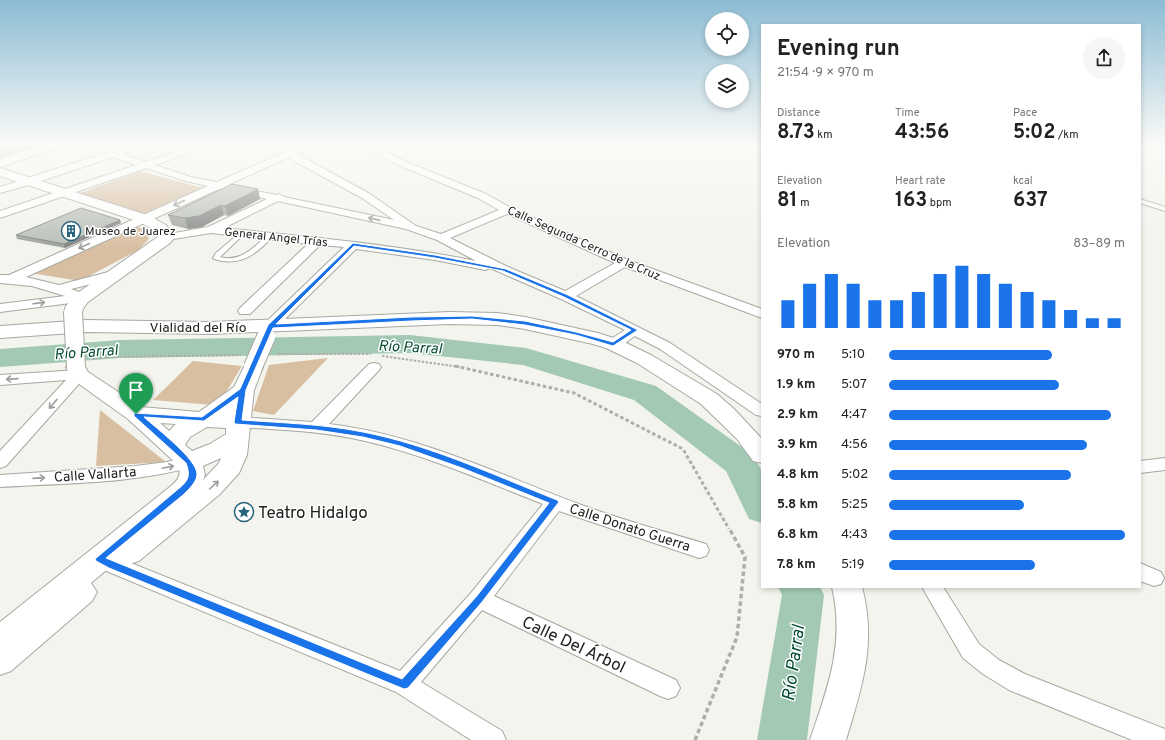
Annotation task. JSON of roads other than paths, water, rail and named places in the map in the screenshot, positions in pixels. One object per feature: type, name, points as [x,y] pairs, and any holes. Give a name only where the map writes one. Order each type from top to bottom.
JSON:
[{"type":"main road","points":[[0,661],[188,486],[193,472],[180,454],[81,367],[78,305],[112,275],[167,237],[161,228],[145,219],[22,180]]},
{"type":"main road","name":"Vialidad del Río","points":[[0,332],[88,326],[186,328],[268,332],[411,319],[472,318],[525,323],[613,344],[644,359],[709,399],[746,434],[761,454]]},
{"type":"main road","points":[[0,641],[106,562],[200,497],[222,477],[230,467],[235,455],[248,361],[268,332]]},
{"type":"main road","points":[[180,454],[180,433],[185,428],[204,419],[243,390]]},
{"type":"main road","points":[[136,414],[204,419],[238,430]]},
{"type":"main road","points":[[180,454],[212,453],[238,430]]},
{"type":"main road","points":[[828,740],[845,685],[852,644],[852,617],[847,588]]},
{"type":"street","points":[[0,190],[36,180]]},
{"type":"street","points":[[0,216],[107,180]]},
{"type":"street","points":[[194,180],[412,228],[441,238],[504,270],[566,296],[665,346],[761,409]]},
{"type":"street","points":[[6,279],[145,219],[229,180]]},
{"type":"street","points":[[335,180],[366,196],[412,228]]},
{"type":"street","name":"Calle Segunda Cerro de la Cruz","points":[[440,180],[482,196],[507,210],[624,263],[761,314]]},
{"type":"street","points":[[211,230],[279,198]]},
{"type":"street","points":[[441,238],[507,210]]},
{"type":"street","name":"General Angel Trías","points":[[167,237],[211,230],[353,245],[435,256],[504,270]]},
{"type":"street","points":[[245,311],[316,241]]},
{"type":"street","points":[[268,332],[353,245]]},
{"type":"street","points":[[566,296],[624,263]]},
{"type":"street","points":[[58,289],[112,275]]},
{"type":"street","points":[[6,279],[33,281],[58,289],[78,305]]},
{"type":"street","points":[[0,308],[78,305]]},
{"type":"street","points":[[613,344],[635,330]]},
{"type":"street","points":[[0,380],[81,367]]},
{"type":"street","points":[[0,462],[81,367]]},
{"type":"street","points":[[316,427],[374,367]]},
{"type":"street","name":"Calle Donato Guerra","points":[[238,430],[316,427],[363,435],[431,453],[555,502],[699,550]]},
{"type":"street","name":"Calle Vallarta","points":[[0,481],[167,468],[180,454]]},
{"type":"street","points":[[1141,467],[1165,464]]},
{"type":"street","points":[[404,684],[479,599],[555,502]]},
{"type":"street","points":[[106,562],[404,684],[493,740]]},
{"type":"street","points":[[933,588],[971,651],[990,667],[1017,682],[1162,740]]},
{"type":"street","name":"Calle Del Árbol","points":[[479,599],[668,688]]},
{"type":"lane","points":[[1141,202],[1165,209]]},
{"type":"lane","points":[[241,234],[218,254],[216,258],[236,261],[244,258],[270,236]]},
{"type":"waterway","name":"Río Parral","points":[[0,358],[120,349],[410,344],[526,357],[645,393],[741,464],[761,507]]},
{"type":"waterway","name":"Río Parral","points":[[782,740],[803,595],[800,588]]},
{"type":"place","name":"Museo de Juarez","points":[[71,231]]},
{"type":"place","name":"Teatro Hidalgo","points":[[244,512]]}]
